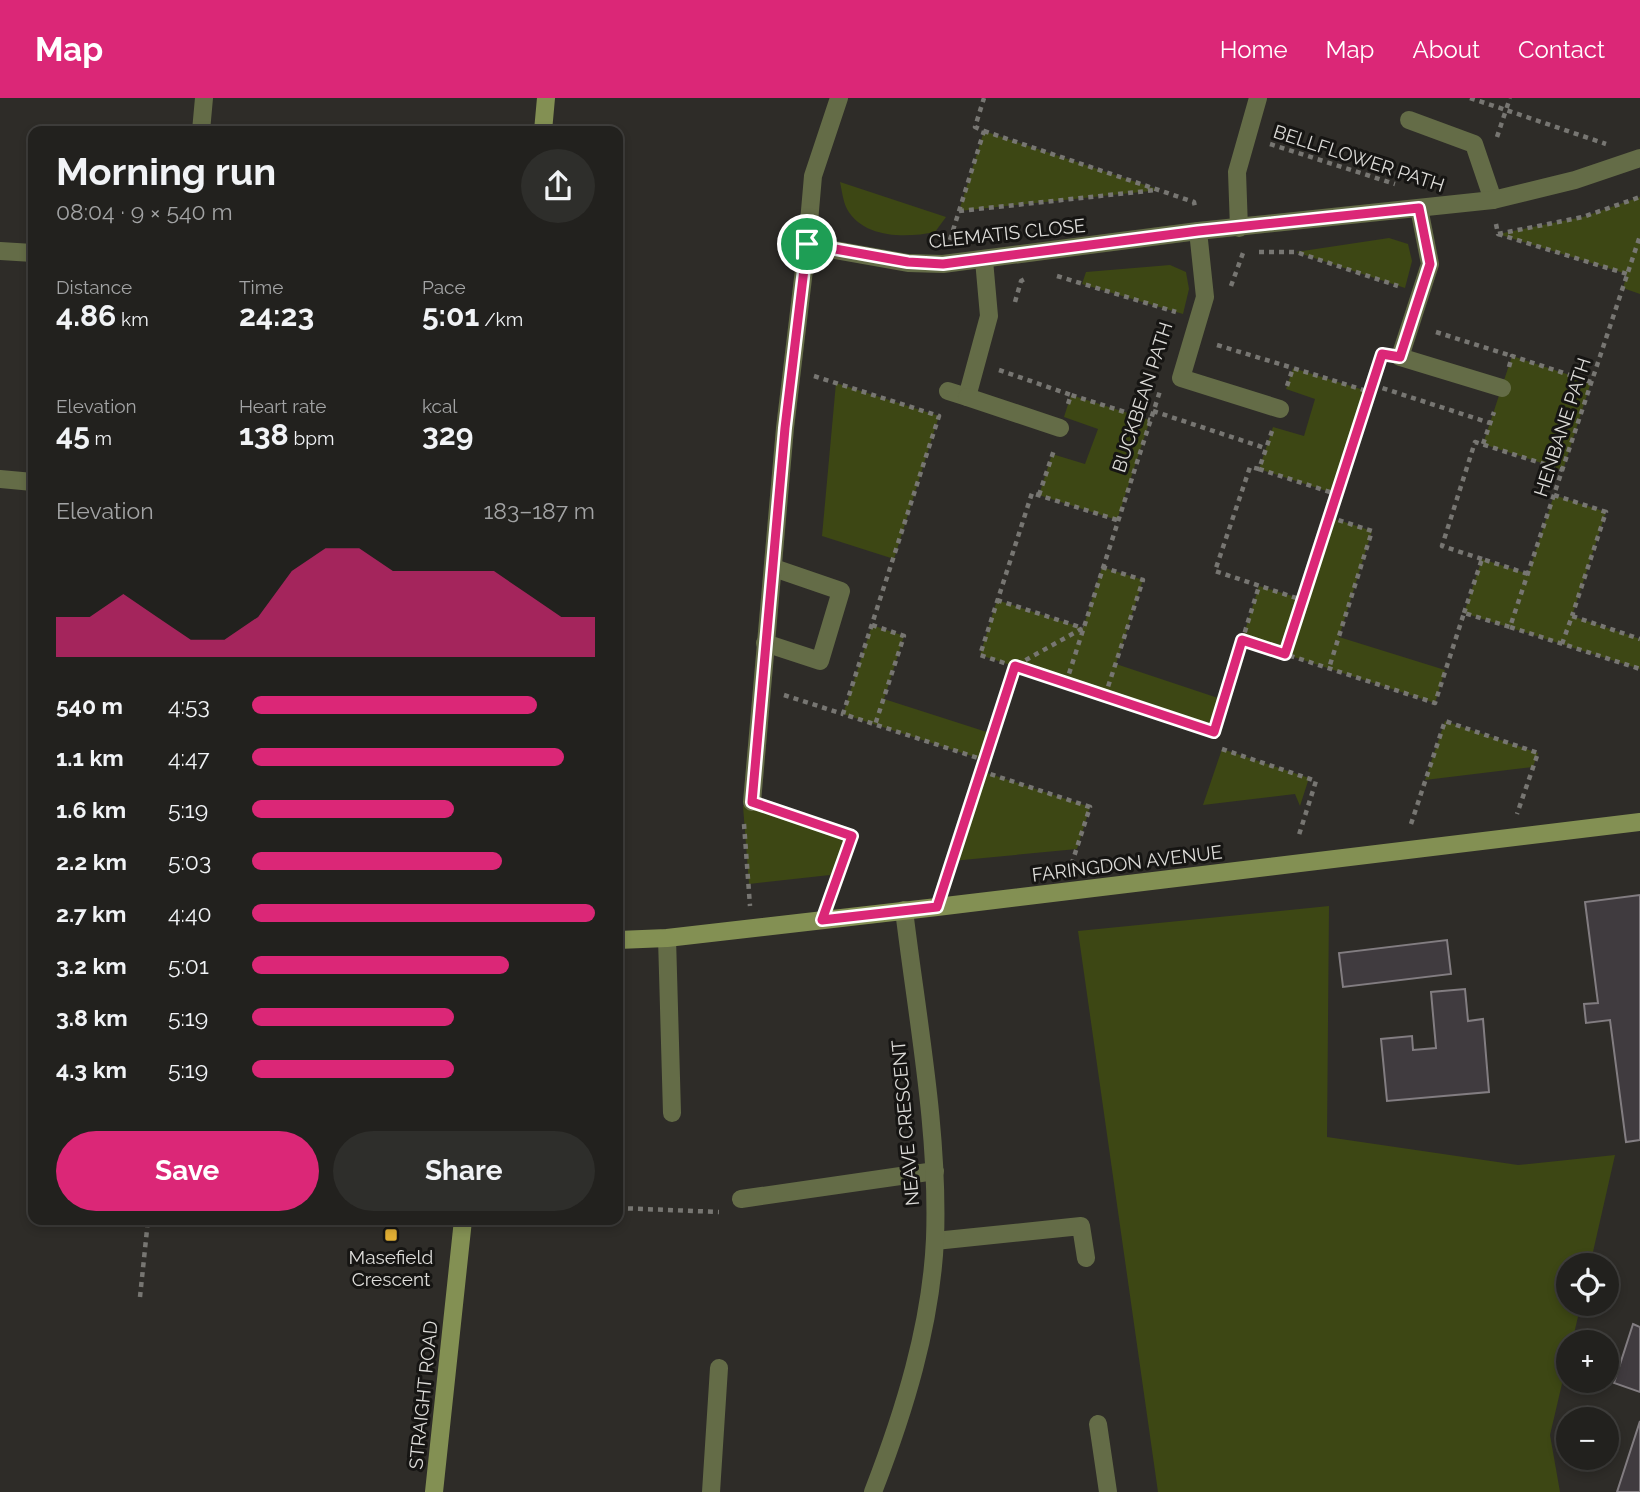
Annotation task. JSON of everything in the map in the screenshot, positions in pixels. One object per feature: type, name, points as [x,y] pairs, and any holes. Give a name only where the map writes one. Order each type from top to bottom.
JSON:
[{"type":"street","points":[[201,126],[204,98]]},
{"type":"street","points":[[543,126],[546,98]]},
{"type":"street","points":[[752,802],[791,370],[813,176],[839,98]]},
{"type":"street","points":[[1239,228],[1237,172],[1258,98]]},
{"type":"street","points":[[1409,120],[1474,144],[1493,200]]},
{"type":"street","name":"CLEMATIS CLOSE","points":[[807,244],[908,262],[1036,262],[1198,231],[1493,200],[1576,180],[1640,158]]},
{"type":"street","points":[[1419,208],[1430,264],[1400,357],[1502,388]]},
{"type":"street","points":[[1198,231],[1205,296],[1181,377],[1280,409]]},
{"type":"street","points":[[0,251],[28,253]]},
{"type":"street","points":[[967,397],[989,316],[984,260]]},
{"type":"street","points":[[948,391],[1060,428]]},
{"type":"street","points":[[0,480],[28,482]]},
{"type":"street","points":[[765,643],[820,661],[841,591],[774,568]]},
{"type":"street","name":"FARINGDON AVENUE","points":[[623,940],[667,939],[1640,822]]},
{"type":"street","name":"NEAVE CRESCENT","points":[[873,1492],[897,1429],[919,1346],[935,1241],[935,1171],[904,911]]},
{"type":"street","points":[[667,939],[672,1113]]},
{"type":"street","points":[[741,1199],[935,1171]]},
{"type":"street","name":"STRAIGHT ROAD","points":[[434,1492],[462,1225]]},
{"type":"street","points":[[935,1241],[1081,1226],[1086,1258]]},
{"type":"street","points":[[711,1492],[719,1368]]},
{"type":"street","points":[[1098,1424],[1108,1492]]},
{"type":"path","points":[[984,98],[975,127],[1194,202],[1198,231]]},
{"type":"path","points":[[1470,98],[1616,147]]},
{"type":"path","points":[[1496,142],[1510,98]]},
{"type":"path","points":[[943,264],[984,131]]},
{"type":"path","name":"BELLFLOWER PATH","points":[[1260,141],[1401,186]]},
{"type":"path","points":[[958,211],[1160,190]]},
{"type":"path","points":[[1498,234],[1583,217],[1640,197]]},
{"type":"path","points":[[1493,200],[1498,234]]},
{"type":"path","points":[[1498,234],[1627,274]]},
{"type":"path","name":"HENBANE PATH","points":[[1510,627],[1640,236]]},
{"type":"path","points":[[1229,292],[1241,253],[1296,252],[1405,288]]},
{"type":"path","points":[[1013,306],[1021,281],[1036,262],[1183,314]]},
{"type":"path","points":[[1436,332],[1512,356]]},
{"type":"path","points":[[1213,344],[1293,368]]},
{"type":"path","points":[[1285,654],[1382,354],[1400,357]]},
{"type":"path","points":[[993,368],[1071,395]]},
{"type":"path","points":[[791,370],[939,416],[843,714]]},
{"type":"path","name":"BUCKBEAN PATH","points":[[1066,683],[1164,379]]},
{"type":"path","points":[[1373,385],[1490,423]]},
{"type":"path","points":[[1153,411],[1266,448]]},
{"type":"path","points":[[1528,574],[1442,546],[1475,442],[1563,470]]},
{"type":"path","points":[[1259,469],[1250,467],[1215,571],[1302,600]]},
{"type":"path","points":[[1117,520],[1032,493],[980,655],[1214,732],[1259,586]]},
{"type":"path","points":[[1554,495],[1606,512],[1562,644]]},
{"type":"path","points":[[1329,517],[1372,531],[1329,668]]},
{"type":"path","points":[[1242,640],[1435,703],[1482,559]]},
{"type":"path","points":[[1102,567],[1143,580],[1105,696]]},
{"type":"path","points":[[997,600],[1083,628]]},
{"type":"path","points":[[1464,613],[1640,669]]},
{"type":"path","points":[[1572,616],[1640,639]]},
{"type":"path","points":[[872,625],[904,636],[875,725]]},
{"type":"path","points":[[937,907],[1015,666],[1083,628]]},
{"type":"path","points":[[762,688],[984,760]]},
{"type":"path","points":[[1401,851],[1445,721],[1538,753],[1508,838]]},
{"type":"path","points":[[1222,749],[1316,781],[1290,865]]},
{"type":"path","points":[[981,771],[1090,807],[1064,891]]},
{"type":"path","points":[[750,928],[743,806],[752,802],[852,836],[822,920]]},
{"type":"path","points":[[623,1208],[721,1212],[741,1199]]},
{"type":"path","points":[[140,1297],[147,1225]]},
{"type":"green space","points":[[984,131],[1160,190],[959,211]]},
{"type":"green space","points":[[840,182],[946,217],[935,232],[899,235],[875,231],[855,219],[847,209]]},
{"type":"green space","points":[[1640,197],[1640,294],[1623,288],[1627,274],[1498,234],[1583,217]]},
{"type":"green space","points":[[1389,238],[1408,244],[1412,261],[1405,288],[1296,252]]},
{"type":"green space","points":[[1170,265],[1186,272],[1189,289],[1183,314],[1082,284],[1086,272]]},
{"type":"green space","points":[[1512,356],[1591,382],[1563,470],[1483,444]]},
{"type":"green space","points":[[1293,368],[1370,392],[1336,494],[1259,469],[1273,427],[1304,436],[1315,399],[1286,389]]},
{"type":"green space","points":[[836,383],[939,416],[894,559],[822,536]]},
{"type":"green space","points":[[1071,395],[1150,420],[1117,520],[1039,495],[1052,454],[1085,464],[1098,429],[1064,417]]},
{"type":"green space","points":[[1554,495],[1606,512],[1572,616],[1640,639],[1640,669],[1464,613],[1482,559],[1528,574]]},
{"type":"green space","points":[[1329,517],[1372,531],[1339,637],[1445,670],[1435,703],[1242,640],[1259,586],[1302,599]]},
{"type":"green space","points":[[1102,567],[1143,580],[1116,664],[1224,700],[1214,732],[980,655],[997,600],[1083,628]]},
{"type":"green space","points":[[872,625],[904,636],[884,699],[993,734],[984,760],[843,714]]},
{"type":"green space","points":[[1445,721],[1538,753],[1533,767],[1425,780]]},
{"type":"green space","points":[[1222,749],[1309,778],[1300,806],[1295,794],[1203,805]]},
{"type":"green space","points":[[981,771],[1090,807],[1077,849],[952,861]]},
{"type":"green space","points":[[752,802],[852,836],[839,874],[749,884],[743,806]]},
{"type":"green space","points":[[1329,906],[1327,1137],[1518,1165],[1615,1155],[1593,1253],[1556,1253],[1556,1316],[1578,1316],[1575,1330],[1556,1330],[1556,1393],[1560,1393],[1550,1435],[1560,1492],[1158,1492],[1078,931]]},
{"type":"building","points":[[1640,895],[1640,1140],[1626,1142],[1610,1020],[1586,1023],[1584,1004],[1598,1003],[1585,902]]},
{"type":"building","points":[[1447,940],[1451,974],[1343,987],[1339,953]]},
{"type":"building","points":[[1465,989],[1468,1021],[1483,1019],[1489,1092],[1387,1101],[1381,1039],[1412,1036],[1413,1050],[1436,1048],[1431,992]]},
{"type":"building","points":[[1633,1324],[1640,1327],[1640,1392],[1619,1385],[1619,1367]]},
{"type":"building","points":[[1640,1421],[1640,1492],[1617,1492]]},
{"type":"place","name":"Masefield Crescent","points":[[391,1235]]},
{"type":"route","points":[[1419,208],[1430,264],[1400,357],[1382,354],[1285,654],[1242,640],[1214,732],[1015,666],[937,907],[822,920],[852,836],[752,802],[785,428],[807,244],[908,262],[943,264],[1198,231],[1419,208]]}]
